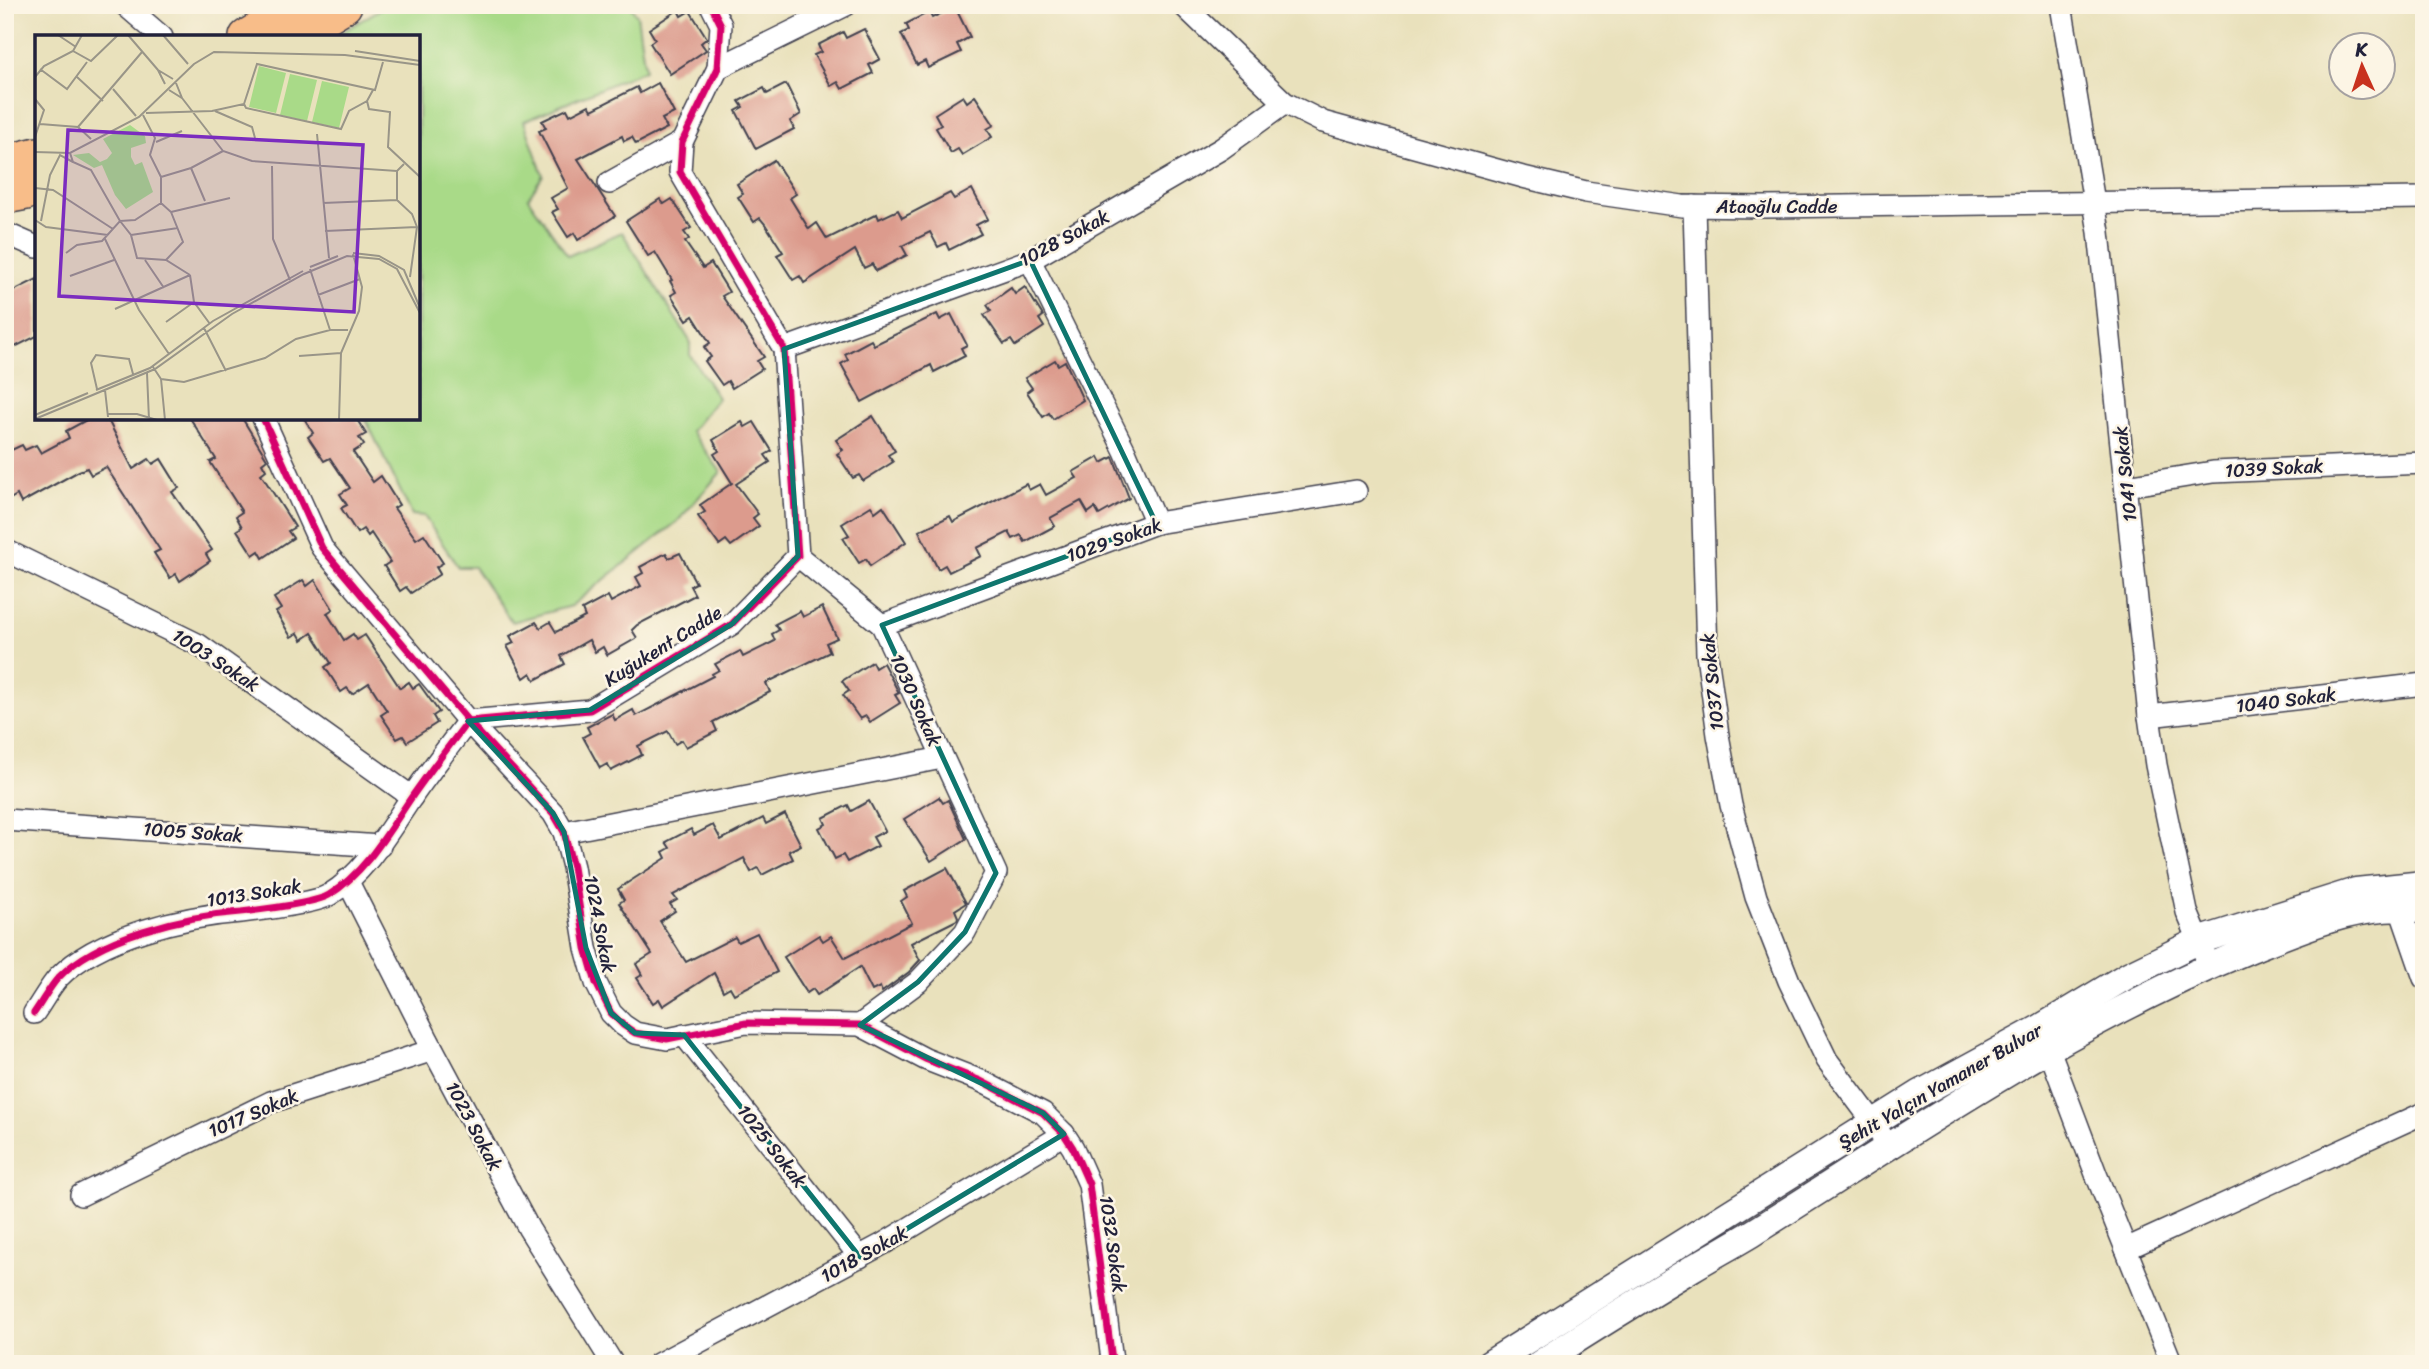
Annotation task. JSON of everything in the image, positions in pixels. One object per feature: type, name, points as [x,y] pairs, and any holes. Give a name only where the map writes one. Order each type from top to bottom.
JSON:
[{"type":"highway","points":[[250,35],[301,5]]},
{"type":"highway","points":[[294,35],[344,5]]},
{"type":"highway","points":[[5,163],[35,156]]},
{"type":"street","points":[[125,5],[160,35]]},
{"type":"street","points":[[711,5],[721,25],[718,68],[682,142],[680,172],[784,349],[798,555]]},
{"type":"street","points":[[718,68],[846,5]]},
{"type":"street","name":"Ataoğlu Cadde","points":[[1183,5],[1285,103],[1323,122],[1586,192],[1694,206],[2095,204],[2424,198]]},
{"type":"street","name":"1041 Sokak","points":[[2061,5],[2095,204],[2126,486],[2143,679],[2157,765],[2187,912],[2210,967]]},
{"type":"street","name":"1028 Sokak","points":[[784,349],[1030,261],[1221,149],[1285,103]]},
{"type":"street","points":[[608,183],[682,142]]},
{"type":"street","name":"1037 Sokak","points":[[1694,206],[1707,654],[1717,735],[1731,805],[1756,897],[1789,981],[1827,1060],[1881,1134]]},
{"type":"street","points":[[5,233],[35,246]]},
{"type":"street","points":[[1030,261],[1125,451],[1157,523]]},
{"type":"street","points":[[264,420],[322,548],[468,721]]},
{"type":"street","name":"1039 Sokak","points":[[2126,486],[2213,471],[2424,463]]},
{"type":"street","name":"1029 Sokak","points":[[881,625],[1157,523],[1356,491]]},
{"type":"street","name":"1003 Sokak","points":[[5,550],[199,645],[412,797]]},
{"type":"street","name":"1030 Sokak","points":[[798,555],[881,625],[996,873],[965,932],[918,982],[860,1026]]},
{"type":"street","name":"Kuğukent Cadde","points":[[468,721],[590,710],[732,624],[798,555]]},
{"type":"street","name":"1040 Sokak","points":[[2149,716],[2424,684]]},
{"type":"street","name":"1013 Sokak","points":[[34,1013],[59,978],[91,954],[123,937],[212,914],[263,910],[327,897],[380,846],[468,721]]},
{"type":"street","name":"1024 Sokak","points":[[468,721],[553,813],[564,832],[573,867],[586,948],[596,983],[611,1013],[623,1025],[635,1033],[667,1039],[746,1023],[860,1026],[925,1059],[981,1081],[1043,1113],[1064,1134]]},
{"type":"street","points":[[564,832],[942,758]]},
{"type":"street","name":"1005 Sokak","points":[[5,820],[380,846]]},
{"type":"street","name":"1023 Sokak","points":[[347,880],[433,1050],[529,1229],[613,1364]]},
{"type":"street","name":"Şehit Yalçın Yamaner Bulvar","points":[[1489,1364],[1881,1134],[1919,1094],[2045,1038],[2130,974],[2198,941],[2356,891],[2405,901],[2424,884]]},
{"type":"street","points":[[2172,1364],[2045,1038],[2133,1003],[2302,929],[2345,914],[2405,901],[2424,978]]},
{"type":"street","name":"1025 Sokak","points":[[684,1035],[860,1257]]},
{"type":"street","name":"1017 Sokak","points":[[81,1195],[271,1102],[433,1050]]},
{"type":"street","points":[[2126,1249],[2424,1113]]},
{"type":"street","name":"1018 Sokak","points":[[658,1364],[860,1257],[1064,1134]]},
{"type":"street","name":"1032 Sokak","points":[[1064,1134],[1089,1184],[1111,1362]]},
{"type":"street","points":[[1539,1364],[1749,1235],[1881,1134]]},
{"type":"highlighted area","points":[[1030,260],[1156,523],[882,625],[996,873],[965,932],[918,982],[860,1025],[1043,1113],[1064,1134],[860,1257],[684,1035],[635,1033],[611,1013],[586,948],[564,832],[553,813],[468,721],[590,710],[732,624],[798,556],[784,349]]},
{"type":"green space","points":[[387,5],[629,5],[637,15],[645,70],[524,121],[543,175],[528,198],[568,256],[622,232],[690,341],[690,355],[718,398],[691,431],[721,472],[678,521],[571,606],[512,622],[474,567],[458,567],[424,516],[412,515],[366,420],[420,420],[420,35],[337,35]]},
{"type":"building","points":[[955,7],[970,37],[957,44],[961,52],[928,68],[925,61],[917,65],[901,34],[909,30],[906,24],[929,12],[932,18]]},
{"type":"building","points":[[678,10],[681,16],[690,11],[707,38],[701,43],[706,50],[670,74],[650,43],[655,39],[649,29]]},
{"type":"building","points":[[864,29],[880,59],[869,65],[873,73],[842,89],[838,82],[831,86],[814,55],[821,52],[818,45],[843,32],[846,38]]},
{"type":"building","points":[[658,83],[674,113],[662,119],[667,128],[636,144],[632,137],[624,141],[622,136],[578,159],[615,216],[578,240],[574,233],[568,237],[552,212],[558,209],[551,198],[568,188],[539,131],[546,128],[542,121],[567,109],[570,115],[589,105],[592,110],[637,87],[640,93]]},
{"type":"building","points":[[786,84],[801,114],[790,121],[794,129],[756,149],[736,111],[743,107],[739,101],[764,88],[767,94]]},
{"type":"building","points":[[963,96],[967,102],[975,96],[994,125],[987,129],[992,137],[962,155],[958,149],[951,153],[936,128],[941,125],[935,114]]},
{"type":"building","points":[[774,160],[796,194],[790,198],[809,229],[817,223],[827,239],[877,214],[879,219],[898,210],[902,218],[950,193],[954,199],[972,189],[988,219],[976,225],[981,234],[949,250],[946,243],[938,247],[930,232],[902,246],[907,255],[876,271],[872,264],[864,268],[855,250],[804,283],[800,276],[793,280],[777,255],[783,252],[765,224],[760,218],[754,222],[738,197],[743,194],[737,184]]},
{"type":"building","points":[[660,199],[664,204],[672,199],[691,228],[684,232],[689,239],[685,242],[703,268],[711,263],[729,292],[722,296],[764,357],[757,361],[762,369],[732,388],[728,381],[722,385],[705,361],[711,357],[704,347],[710,343],[693,316],[687,320],[671,295],[676,292],[670,281],[672,280],[655,252],[648,256],[626,221]]},
{"type":"building","points":[[35,280],[35,337],[5,352],[5,295]]},
{"type":"building","points":[[1025,287],[1043,316],[1039,319],[1044,327],[1015,346],[1011,340],[1004,344],[984,315],[991,311],[987,305],[1011,288],[1015,294]]},
{"type":"building","points":[[937,314],[940,320],[951,314],[967,345],[961,348],[965,356],[934,372],[931,365],[862,402],[841,364],[848,360],[845,354],[871,340],[874,345]]},
{"type":"building","points":[[1055,360],[1058,365],[1065,361],[1083,400],[1053,419],[1049,413],[1043,417],[1027,392],[1032,388],[1025,378]]},
{"type":"building","points":[[873,416],[895,451],[888,455],[893,462],[863,481],[859,475],[853,478],[837,454],[843,450],[836,440]]},
{"type":"building","points":[[86,420],[108,420],[133,469],[149,459],[153,464],[161,459],[179,488],[172,492],[212,550],[206,554],[210,561],[180,581],[176,574],[170,578],[154,553],[160,550],[106,467],[91,475],[87,468],[79,471],[21,503],[17,495],[5,502],[5,453],[22,445],[25,450],[36,445],[41,453],[69,438],[66,431]]},
{"type":"building","points":[[191,420],[243,420],[267,459],[262,463],[266,470],[261,474],[295,527],[288,531],[293,538],[263,558],[259,551],[253,555],[237,530],[242,527],[236,516],[242,512],[210,462],[216,459]]},
{"type":"building","points":[[305,420],[357,420],[366,434],[359,438],[364,445],[353,452],[373,482],[381,476],[399,505],[394,508],[416,539],[424,534],[443,563],[436,567],[440,574],[411,593],[406,587],[400,591],[384,566],[390,562],[371,533],[368,536],[363,529],[357,533],[341,508],[347,505],[340,494],[350,488],[330,458],[324,461],[308,437],[313,433]]},
{"type":"building","points":[[742,422],[745,427],[754,422],[772,451],[765,455],[770,462],[736,484],[758,514],[753,518],[759,526],[731,546],[726,540],[719,545],[698,516],[705,512],[700,505],[732,483],[714,454],[719,451],[713,440]]},
{"type":"building","points":[[1099,457],[1102,463],[1113,457],[1129,498],[1099,515],[1095,508],[1088,513],[1081,501],[1050,518],[1055,526],[1025,542],[1021,535],[1013,539],[1009,532],[977,548],[981,556],[949,572],[945,565],[938,569],[919,531],[950,516],[953,522],[1026,484],[1029,490],[1040,484],[1046,495],[1077,478],[1073,472]]},
{"type":"building","points":[[871,506],[875,512],[883,506],[906,542],[870,566],[866,559],[859,563],[843,538],[849,535],[842,524]]},
{"type":"building","points":[[666,553],[669,558],[680,553],[696,583],[690,586],[695,595],[637,625],[632,630],[637,638],[607,655],[603,647],[595,652],[589,640],[561,656],[565,664],[535,680],[531,673],[524,678],[507,646],[514,643],[510,636],[536,622],[540,628],[550,622],[556,632],[585,617],[582,610],[608,596],[611,602],[641,586],[636,577],[643,573],[640,567]]},
{"type":"building","points":[[303,580],[307,586],[315,580],[333,609],[327,613],[344,640],[353,634],[357,640],[365,635],[400,688],[409,682],[413,688],[419,684],[439,712],[433,716],[437,723],[407,742],[403,736],[397,739],[381,715],[387,711],[369,683],[352,694],[347,688],[341,692],[325,667],[331,663],[312,633],[302,640],[298,633],[291,637],[276,612],[281,609],[274,598]]},
{"type":"building","points":[[822,607],[837,638],[826,643],[830,652],[766,683],[770,692],[713,722],[717,731],[686,747],[682,740],[675,744],[668,731],[638,746],[642,755],[611,771],[607,764],[600,768],[583,737],[590,733],[587,727],[612,714],[615,720],[633,710],[636,716],[713,676],[712,674],[719,670],[715,664],[740,651],[743,657],[775,641],[772,634],[779,630],[775,624],[800,611],[803,617]]},
{"type":"building","points":[[872,662],[875,668],[883,663],[899,693],[895,695],[900,703],[870,722],[866,716],[860,719],[843,695],[849,691],[842,681]]},
{"type":"building","points":[[939,797],[943,803],[948,800],[966,839],[931,861],[904,819]]},
{"type":"building","points":[[869,801],[885,831],[873,837],[878,846],[847,862],[843,855],[835,859],[819,828],[826,824],[823,818],[848,805],[851,811]]},
{"type":"building","points":[[785,814],[801,845],[789,851],[793,859],[762,875],[758,868],[751,872],[744,858],[673,895],[677,900],[670,904],[675,911],[660,921],[686,962],[735,937],[738,942],[757,933],[777,972],[734,994],[730,987],[723,991],[714,973],[663,1006],[659,999],[653,1003],[637,978],[642,975],[636,964],[652,954],[619,903],[624,900],[618,889],[666,858],[663,852],[670,848],[666,842],[691,829],[694,835],[713,825],[721,840],[763,818],[766,824]]},
{"type":"building","points":[[947,868],[966,903],[955,910],[957,920],[911,943],[920,960],[909,972],[882,992],[880,987],[872,991],[860,967],[817,995],[813,989],[807,993],[784,957],[819,935],[823,941],[831,936],[845,958],[912,923],[901,901],[907,897],[904,891]]},
{"type":"cycle path","points":[[264,420],[322,548],[468,721],[590,710],[732,624],[798,556],[784,349],[680,172],[682,142],[718,68],[721,25],[711,5]]},
{"type":"cycle path","points":[[34,1013],[58,978],[75,963],[119,940],[194,918],[286,906],[329,895],[365,864],[468,721],[553,813],[564,832],[573,867],[586,948],[596,983],[611,1013],[623,1025],[635,1033],[667,1039],[746,1023],[860,1025],[925,1059],[981,1081],[1043,1113],[1064,1134],[1089,1184],[1112,1360],[1115,1364]]}]
